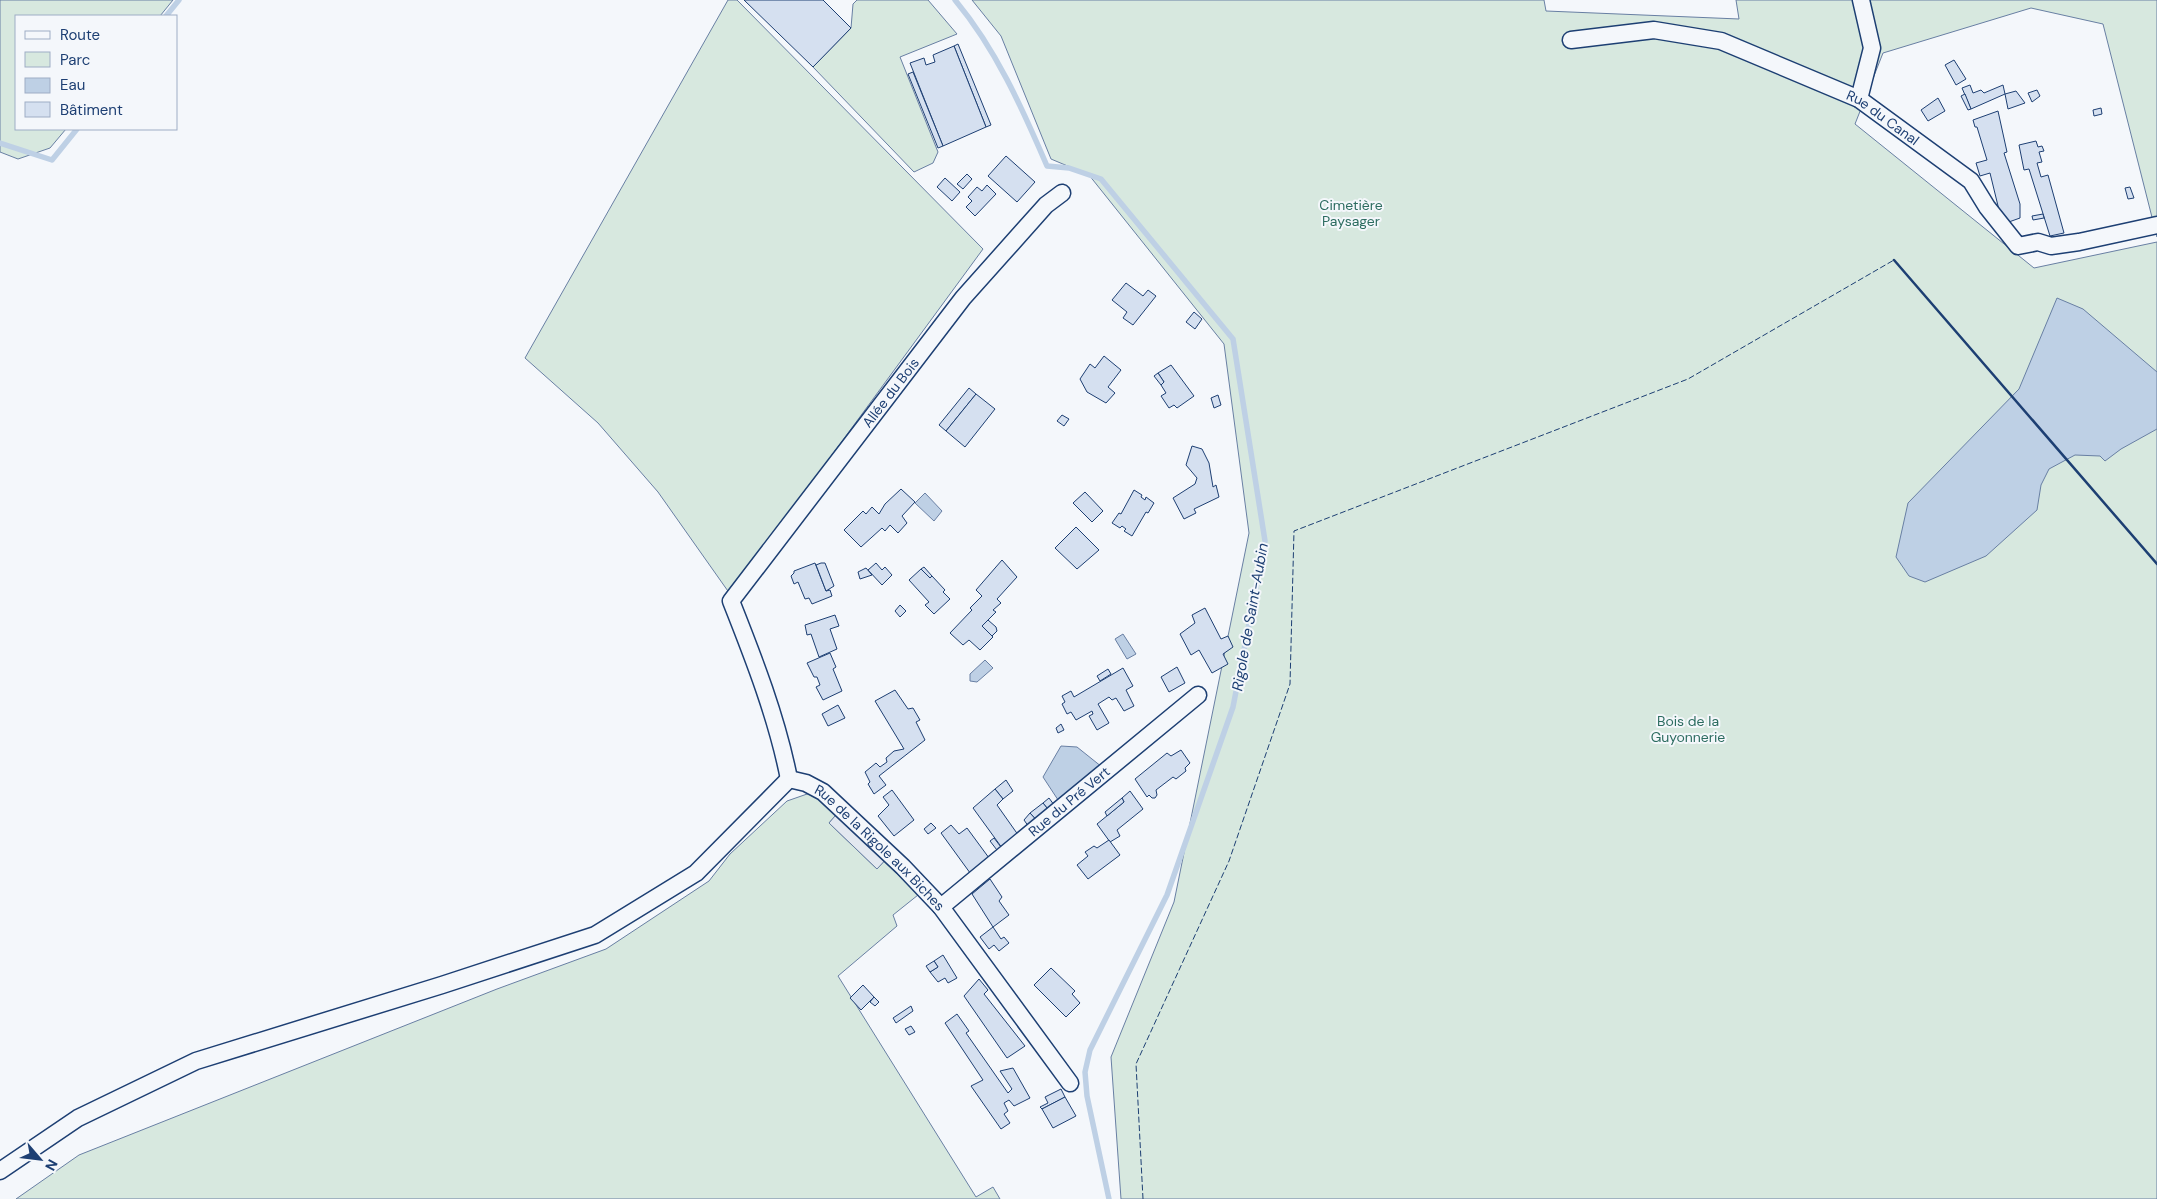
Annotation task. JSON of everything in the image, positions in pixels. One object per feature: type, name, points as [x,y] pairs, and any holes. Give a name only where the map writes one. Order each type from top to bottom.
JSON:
[{"type":"street","points":[[1859,99],[1872,48],[1861,0]]},
{"type":"street","name":"Rue du Canal","points":[[1572,40],[1654,30],[1721,41],[1859,99],[1970,180],[1987,207],[2018,246],[2038,242],[2050,246],[2079,242],[2157,226]]},
{"type":"street","name":"Allée du Bois","points":[[789,779],[782,743],[732,601],[963,298],[1046,205],[1062,193]]},
{"type":"street","name":"Rue du Pré Vert","points":[[941,907],[1198,695]]},
{"type":"street","points":[[0,1171],[78,1118],[196,1061],[442,985],[595,935],[696,873],[789,779]]},
{"type":"street","name":"Rue de la Rigole aux Biches","points":[[789,779],[806,783],[823,792],[907,871],[941,907],[1070,1083]]},
{"type":"green space","points":[[0,0],[173,0],[161,15],[15,15],[15,130],[65,130],[50,148],[18,159],[0,152]]},
{"type":"green space","points":[[728,0],[737,0],[983,249],[730,594],[658,492],[598,423],[525,358]]},
{"type":"green space","points":[[857,0],[928,0],[957,34],[900,57],[938,152],[933,163],[914,172],[813,67],[851,28],[853,4]]},
{"type":"green space","name":"Bois de la Guyonnerie","points":[[972,0],[1544,0],[1546,11],[1739,19],[1736,0],[2157,0],[2157,237],[2103,24],[2031,8],[1883,53],[1855,124],[2034,268],[2157,242],[2157,1199],[1121,1199],[1111,1057],[1174,902],[1249,533],[1224,344],[1089,175],[1051,159],[1001,36]]},
{"type":"green space","points":[[810,793],[837,814],[829,823],[877,869],[884,861],[918,895],[893,915],[897,926],[838,976],[976,1197],[993,1187],[1000,1199],[16,1199],[79,1155],[497,989],[606,949],[709,881],[730,854],[787,801]]},
{"type":"shaded area","points":[[841,809],[890,855],[877,869],[829,823]]},
{"type":"water","points":[[2057,298],[2083,309],[2157,372],[2157,429],[2121,449],[2105,461],[2100,456],[2075,455],[2049,469],[2041,485],[2037,510],[1986,556],[1925,582],[1909,576],[1896,557],[1908,503],[2019,389]]},
{"type":"water","points":[[925,493],[942,511],[934,521],[915,503]]},
{"type":"water","points":[[1123,634],[1136,654],[1127,659],[1115,639]]},
{"type":"water","points":[[985,660],[993,668],[977,682],[970,681],[970,674]]},
{"type":"water","points":[[1061,746],[1077,747],[1102,767],[1062,806],[1043,777]]},
{"type":"building","points":[[744,0],[823,0],[851,28],[813,67]]},
{"type":"building","points":[[958,44],[991,125],[986,127],[954,46]]},
{"type":"building","points":[[954,46],[986,127],[943,146],[910,63],[924,58],[926,65],[935,62],[933,55]]},
{"type":"building","points":[[1954,60],[1966,79],[1956,85],[1945,65]]},
{"type":"building","points":[[913,72],[943,146],[938,148],[908,74]]},
{"type":"building","points":[[1970,85],[1973,93],[1981,90],[1984,93],[2003,85],[2005,94],[1971,109],[1962,88]]},
{"type":"building","points":[[2037,90],[2040,96],[2032,102],[2028,93]]},
{"type":"building","points":[[2016,91],[2025,103],[2008,109],[2005,94]]},
{"type":"building","points":[[1965,94],[1971,109],[1968,110],[1961,96]]},
{"type":"building","points":[[1938,98],[1945,111],[1928,121],[1921,110]]},
{"type":"building","points":[[2101,108],[2102,114],[2094,116],[2093,110]]},
{"type":"building","points":[[1998,111],[2007,152],[2004,153],[2020,204],[2020,218],[2006,223],[1999,210],[1990,173],[1980,176],[1976,163],[1987,160],[1973,120]]},
{"type":"building","points":[[2036,141],[2038,147],[2042,146],[2044,151],[2039,152],[2042,162],[2037,163],[2041,177],[2048,175],[2064,233],[2050,236],[2029,169],[2024,170],[2019,145]]},
{"type":"building","points":[[1006,156],[1035,182],[1017,202],[988,176]]},
{"type":"building","points":[[967,174],[972,179],[963,189],[957,184]]},
{"type":"building","points":[[945,178],[960,192],[952,201],[937,187]]},
{"type":"building","points":[[987,185],[996,194],[975,216],[966,207],[972,201],[968,197],[977,187],[982,191]]},
{"type":"building","points":[[2130,187],[2134,198],[2128,199],[2125,188]]},
{"type":"building","points":[[2043,214],[2044,218],[2033,220],[2032,216]]},
{"type":"building","points":[[1126,283],[1143,296],[1148,290],[1156,296],[1133,325],[1123,318],[1127,312],[1112,300]]},
{"type":"building","points":[[1194,312],[1202,319],[1195,329],[1186,322]]},
{"type":"building","points":[[1104,356],[1121,370],[1108,387],[1115,393],[1106,403],[1087,392],[1080,379],[1090,364],[1095,368]]},
{"type":"building","points":[[1171,365],[1194,396],[1177,408],[1174,405],[1169,408],[1161,396],[1166,393],[1161,385],[1164,382],[1158,373]]},
{"type":"building","points":[[1158,373],[1164,382],[1161,385],[1154,376]]},
{"type":"building","points":[[969,388],[976,394],[946,431],[939,425]]},
{"type":"building","points":[[976,394],[995,409],[965,447],[946,431]]},
{"type":"building","points":[[1218,395],[1221,405],[1214,408],[1211,398]]},
{"type":"building","points":[[1062,415],[1069,419],[1064,426],[1057,421]]},
{"type":"building","points":[[1192,446],[1202,449],[1209,463],[1213,487],[1216,485],[1219,497],[1194,509],[1196,513],[1184,519],[1173,498],[1195,484],[1197,478],[1186,465]]},
{"type":"building","points":[[901,489],[915,502],[902,516],[907,523],[898,533],[890,525],[885,531],[882,528],[861,547],[844,530],[863,511],[866,514],[872,507],[879,514],[885,504]]},
{"type":"building","points":[[1134,490],[1142,495],[1141,497],[1145,500],[1146,497],[1154,503],[1148,513],[1146,512],[1132,536],[1124,531],[1126,529],[1122,526],[1120,528],[1112,523],[1119,513],[1121,514]]},
{"type":"building","points":[[1085,492],[1103,511],[1092,522],[1073,503]]},
{"type":"building","points":[[1076,527],[1099,550],[1077,569],[1055,548]]},
{"type":"building","points":[[1002,560],[1017,577],[997,599],[1001,603],[993,610],[996,612],[982,626],[993,637],[980,650],[969,640],[963,645],[950,633],[972,610],[970,608],[982,596],[976,590]]},
{"type":"building","points":[[815,563],[826,591],[830,590],[832,596],[812,604],[809,598],[805,599],[798,582],[794,584],[791,576],[794,571]]},
{"type":"building","points":[[825,563],[834,586],[826,591],[816,565]]},
{"type":"building","points":[[876,563],[882,570],[885,567],[892,575],[882,585],[868,570]]},
{"type":"building","points":[[924,567],[932,576],[930,578],[921,569]]},
{"type":"building","points":[[866,568],[872,575],[860,579],[858,572]]},
{"type":"building","points":[[921,569],[930,578],[932,576],[945,590],[943,592],[950,599],[934,614],[925,605],[929,602],[909,580]]},
{"type":"building","points":[[900,605],[906,611],[900,617],[895,611]]},
{"type":"building","points":[[1205,608],[1221,639],[1228,636],[1233,647],[1223,654],[1228,664],[1212,673],[1199,650],[1191,655],[1180,634],[1195,623],[1192,615]]},
{"type":"building","points":[[835,615],[839,626],[830,629],[837,649],[819,657],[811,634],[807,635],[805,625]]},
{"type":"building","points":[[988,620],[996,627],[997,631],[992,636],[982,626]]},
{"type":"building","points":[[830,653],[836,667],[833,669],[842,691],[823,700],[816,687],[820,685],[817,677],[814,677],[807,663]]},
{"type":"building","points":[[1177,667],[1185,683],[1169,692],[1161,677]]},
{"type":"building","points":[[1123,668],[1133,686],[1126,690],[1134,706],[1124,711],[1116,698],[1112,700],[1109,697],[1098,704],[1109,723],[1097,730],[1089,716],[1093,714],[1092,711],[1076,720],[1071,712],[1067,714],[1062,704],[1065,702],[1062,696],[1071,691],[1074,697]]},
{"type":"building","points":[[1108,669],[1111,674],[1100,681],[1097,676]]},
{"type":"building","points":[[895,690],[908,709],[913,708],[920,720],[916,722],[925,740],[879,776],[886,785],[874,794],[868,784],[870,782],[865,772],[876,763],[880,767],[887,762],[886,758],[894,751],[904,749],[875,701]]},
{"type":"building","points":[[838,705],[845,718],[828,726],[822,714]]},
{"type":"building","points":[[1061,724],[1064,730],[1058,733],[1056,728]]},
{"type":"building","points":[[1181,750],[1190,763],[1185,768],[1186,771],[1176,779],[1173,777],[1156,790],[1157,795],[1155,798],[1149,795],[1147,797],[1135,779],[1167,753],[1171,756]]},
{"type":"building","points":[[1006,780],[1013,791],[1003,799],[995,789]]},
{"type":"building","points":[[995,789],[1003,799],[997,805],[1021,839],[1005,852],[973,808]]},
{"type":"building","points":[[892,790],[914,820],[894,836],[878,816],[889,805],[883,797]]},
{"type":"building","points":[[1130,791],[1143,809],[1117,830],[1120,836],[1110,842],[1097,824],[1124,802],[1122,798]]},
{"type":"building","points":[[1049,798],[1057,809],[1051,813],[1043,803]]},
{"type":"building","points":[[1122,798],[1124,802],[1107,816],[1105,812]]},
{"type":"building","points":[[1043,803],[1051,813],[1039,823],[1030,813]]},
{"type":"building","points":[[1030,813],[1039,823],[1031,830],[1024,820]]},
{"type":"building","points":[[931,823],[936,828],[928,834],[924,829]]},
{"type":"building","points":[[951,825],[959,834],[967,828],[992,862],[973,877],[941,833]]},
{"type":"building","points":[[994,838],[1004,851],[1000,854],[990,841]]},
{"type":"building","points":[[1109,840],[1120,855],[1088,879],[1077,865],[1088,856],[1085,852],[1094,846],[1097,848]]},
{"type":"building","points":[[990,879],[1002,897],[999,901],[1009,915],[993,927],[972,894]]},
{"type":"building","points":[[993,927],[1001,939],[1004,937],[1009,943],[999,951],[994,945],[989,949],[980,937]]},
{"type":"building","points":[[943,955],[957,978],[948,983],[945,978],[938,982],[930,972],[938,967],[934,961]]},
{"type":"building","points":[[934,961],[938,967],[930,972],[926,966]]},
{"type":"building","points":[[1051,968],[1075,991],[1072,994],[1080,1003],[1066,1017],[1034,985]]},
{"type":"building","points":[[979,979],[988,990],[984,994],[1025,1046],[1007,1058],[964,996]]},
{"type":"building","points":[[863,985],[874,997],[861,1010],[850,998]]},
{"type":"building","points":[[874,997],[879,1002],[875,1006],[870,1002]]},
{"type":"building","points":[[911,1006],[913,1011],[896,1023],[893,1018]]},
{"type":"building","points":[[957,1014],[969,1031],[966,1033],[1008,1093],[1012,1089],[1000,1071],[1013,1068],[1030,1098],[1014,1106],[1009,1100],[1004,1103],[1008,1111],[1004,1114],[1010,1123],[1001,1129],[971,1086],[983,1080],[945,1023]]},
{"type":"building","points":[[911,1026],[915,1032],[909,1035],[905,1029]]},
{"type":"building","points":[[1061,1089],[1065,1097],[1042,1109],[1040,1107],[1048,1103],[1045,1097]]},
{"type":"building","points":[[1065,1097],[1076,1116],[1053,1128],[1042,1109]]},
{"type":"waterway","name":"Rigole de Saint-Aubin","points":[[167,15],[179,0]]},
{"type":"waterway","name":"Rigole de Saint-Aubin","points":[[955,0],[996,59],[1018,101],[1047,166],[1069,168],[1101,179],[1233,339],[1265,541],[1233,707],[1167,895],[1090,1050],[1085,1072],[1087,1096],[1109,1199]]},
{"type":"waterway","name":"Rigole de Saint-Aubin","points":[[0,143],[52,160],[76,130]]},
{"type":"fence","points":[[1143,1199],[1136,1064],[1229,861],[1290,684],[1294,531],[1688,379],[1894,260]]},
{"type":"wall","points":[[1894,260],[2157,564]]},
{"type":"park label","name":"Cimetière Paysager","points":[[1351,214]]}]
